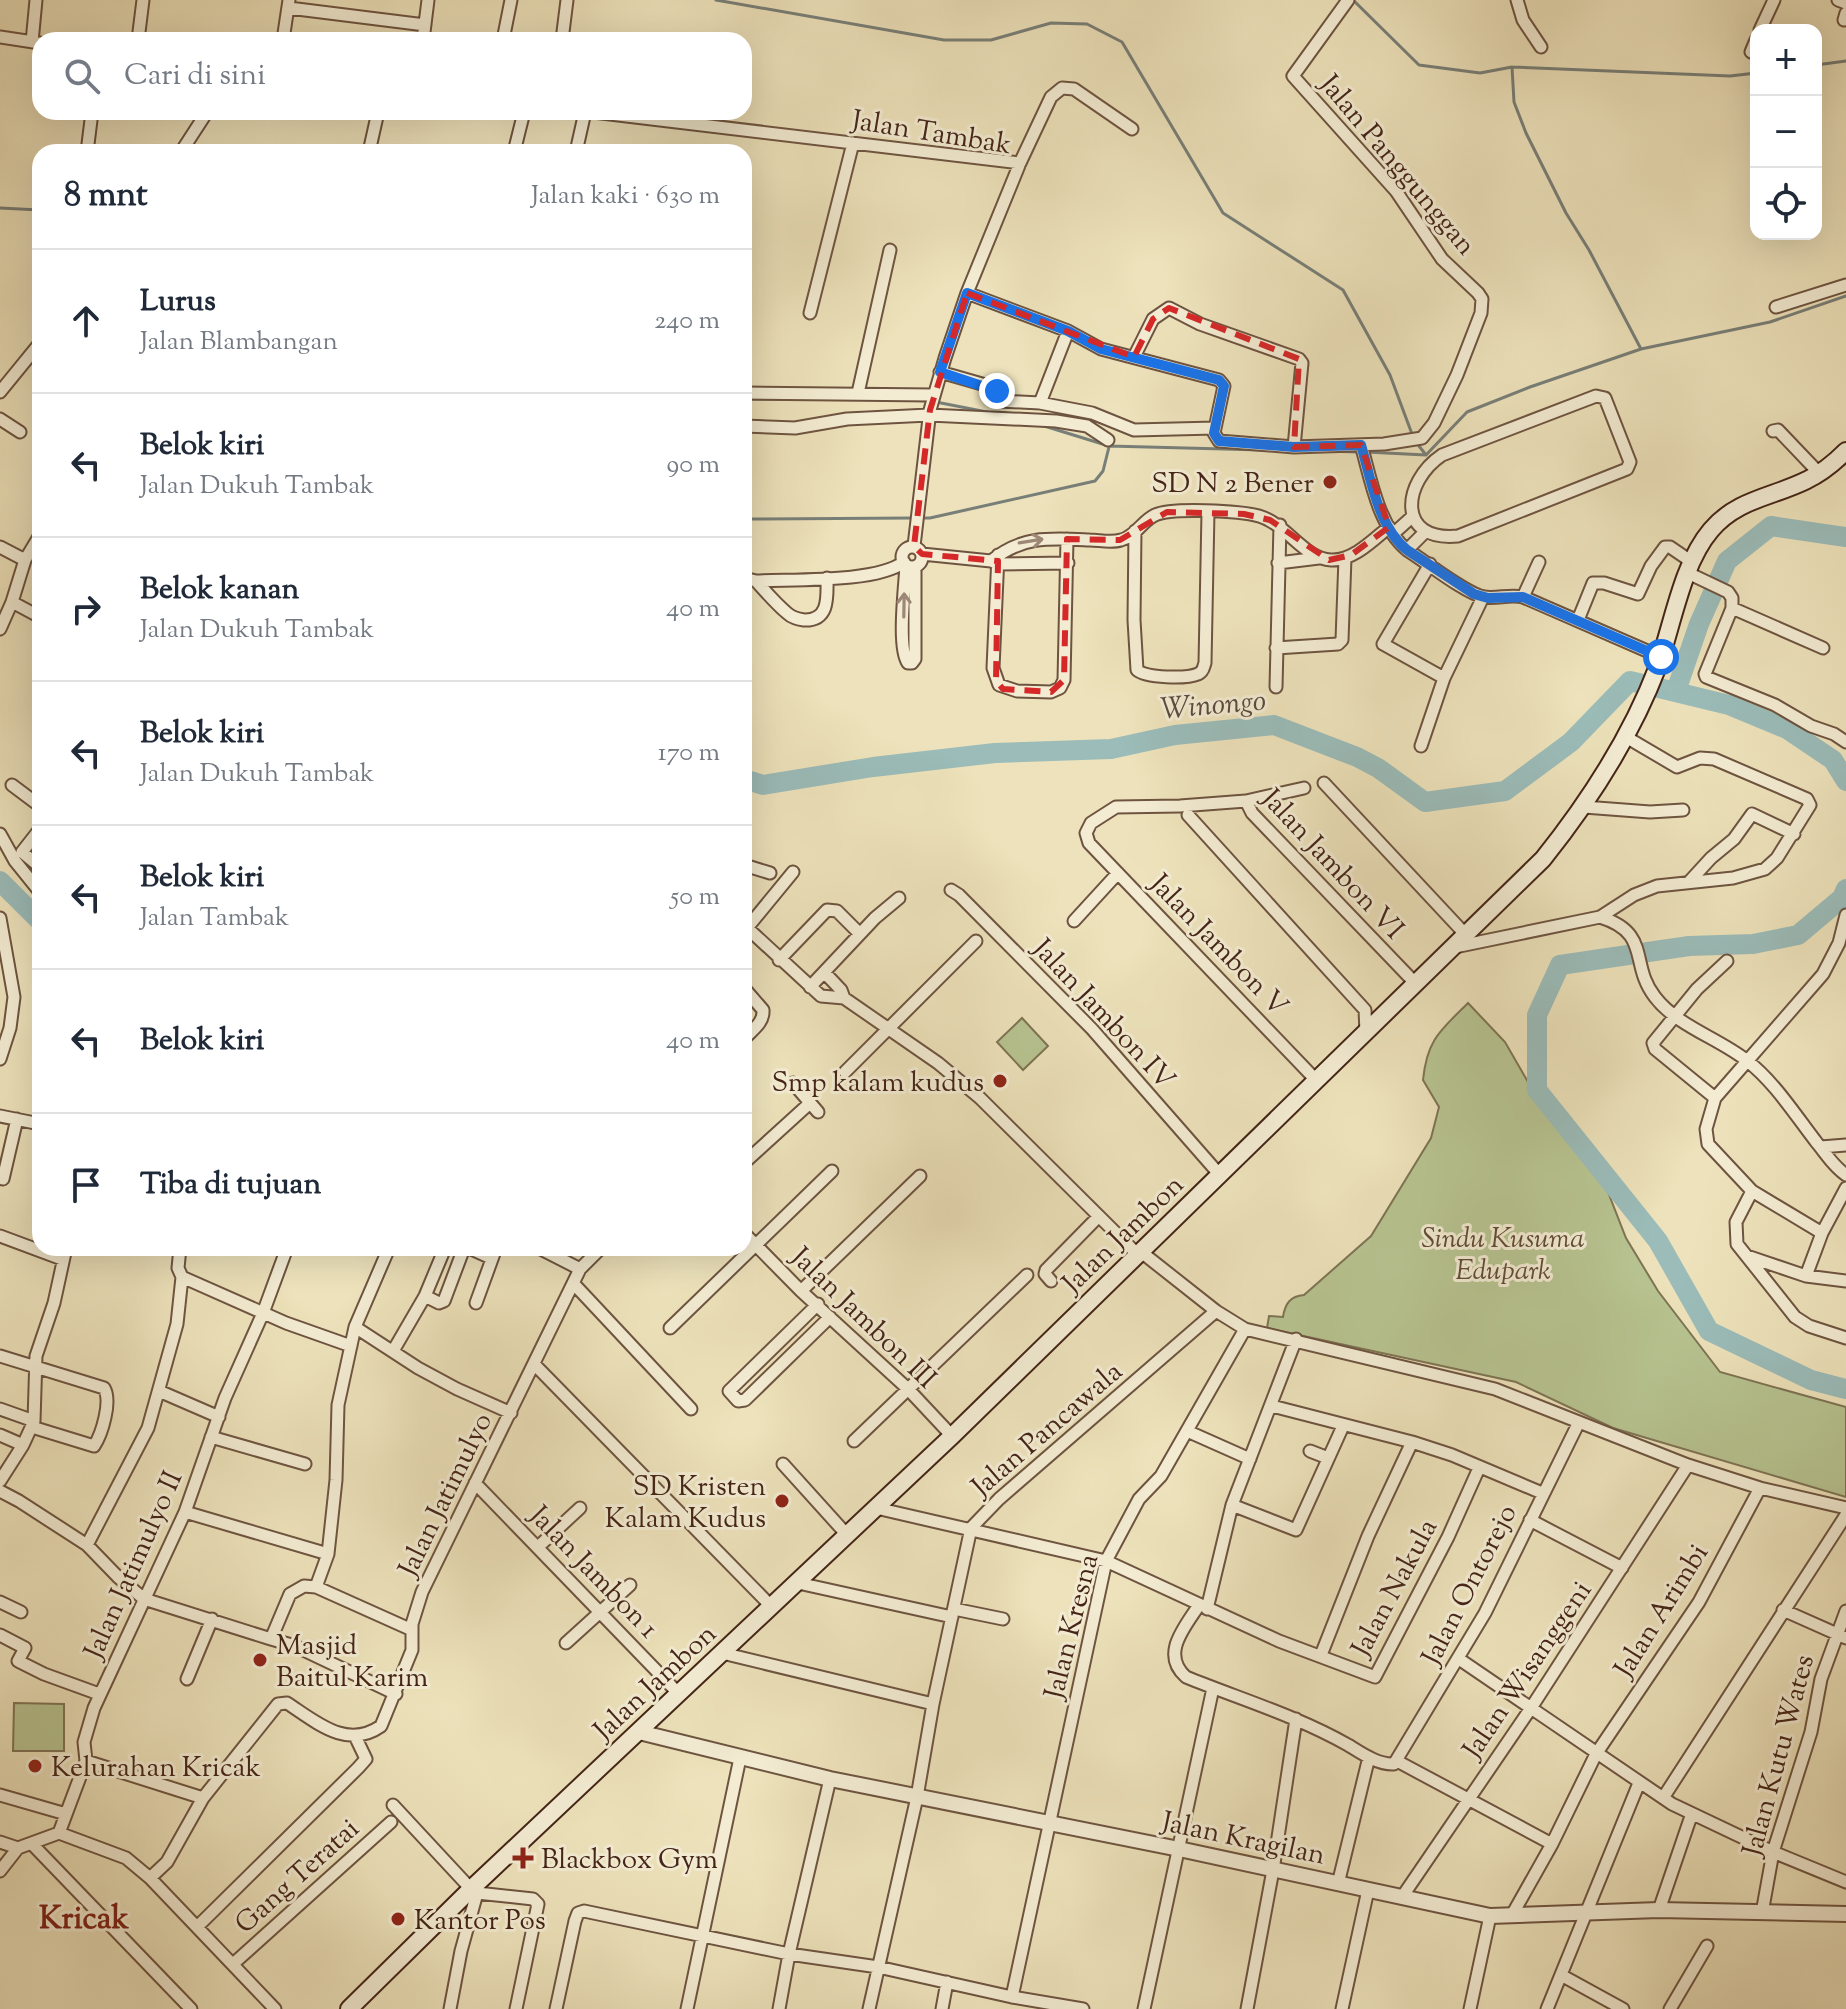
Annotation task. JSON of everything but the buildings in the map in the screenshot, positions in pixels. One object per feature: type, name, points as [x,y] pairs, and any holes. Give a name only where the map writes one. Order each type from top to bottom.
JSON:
[{"type":"main road","name":"Jalan Jambon","points":[[349,2009],[952,1436],[1543,859],[1584,807],[1630,730],[1660,660],[1690,568],[1711,529],[1735,507],[1805,481],[1846,451]]},
{"type":"street","points":[[36,0],[36,32]]},
{"type":"street","points":[[139,32],[143,0]]},
{"type":"street","points":[[355,14],[357,0]]},
{"type":"street","points":[[424,32],[428,0]]},
{"type":"street","points":[[505,32],[511,0]]},
{"type":"street","points":[[563,32],[567,0]]},
{"type":"street","name":"Jalan Panggunggan","points":[[1348,0],[1293,76],[1389,184],[1442,259],[1478,293],[1482,306],[1457,375],[1430,431],[1413,441],[1362,451]]},
{"type":"street","points":[[1517,0],[1523,20],[1541,47]]},
{"type":"street","points":[[1763,24],[1774,0]]},
{"type":"street","points":[[1838,0],[1846,3]]},
{"type":"street","points":[[284,32],[289,4],[425,25]]},
{"type":"street","points":[[0,37],[32,41]]},
{"type":"street","points":[[1020,163],[1051,97],[1062,88],[1074,89],[1132,129]]},
{"type":"street","points":[[88,144],[91,120]]},
{"type":"street","points":[[186,144],[202,120]]},
{"type":"street","points":[[371,144],[376,120]]},
{"type":"street","points":[[516,144],[522,120]]},
{"type":"street","points":[[578,144],[583,120]]},
{"type":"street","name":"Jalan Tambak","points":[[660,120],[1020,163],[967,293],[931,405],[918,550]]},
{"type":"street","points":[[810,313],[853,143]]},
{"type":"street","points":[[858,393],[890,250]]},
{"type":"street","points":[[1776,307],[1846,285]]},
{"type":"street","points":[[967,293],[1068,331],[1101,349],[1222,382],[1224,389],[1215,428],[1215,437],[1222,442],[1362,451],[1391,530],[1398,543],[1407,550],[1483,597],[1523,597],[1660,660]]},
{"type":"street","points":[[1134,357],[1153,319],[1169,308],[1200,324],[1299,359],[1302,363],[1294,447]]},
{"type":"street","points":[[1040,403],[1068,331]]},
{"type":"street","points":[[0,392],[32,353]]},
{"type":"street","points":[[940,372],[982,384],[999,396],[1092,413],[1134,430],[1215,428]]},
{"type":"street","points":[[752,393],[858,393],[1087,426],[1108,440]]},
{"type":"street","points":[[1598,395],[1605,398],[1630,462],[1629,467],[1450,537],[1426,531],[1413,516],[1413,487],[1425,469],[1442,455],[1598,395]]},
{"type":"street","points":[[752,426],[795,428],[931,405]]},
{"type":"street","points":[[0,419],[20,432]]},
{"type":"street","points":[[1773,431],[1778,430],[1819,473]]},
{"type":"street","points":[[996,560],[1022,541],[1120,540],[1160,514],[1208,512],[1253,515],[1280,525],[1320,558]]},
{"type":"street","points":[[1135,531],[1137,670],[1150,676],[1197,674],[1203,670],[1205,663],[1208,512]]},
{"type":"street","points":[[1278,563],[1345,558],[1413,516]]},
{"type":"street","points":[[1276,687],[1280,525]]},
{"type":"street","points":[[1407,550],[1426,531]]},
{"type":"street","points":[[996,560],[993,668],[996,681],[1003,689],[1051,692],[1060,688],[1064,680],[1067,539]]},
{"type":"street","points":[[0,547],[25,560]]},
{"type":"street","points":[[1578,620],[1593,583],[1604,583],[1638,594],[1651,566],[1665,547],[1670,547],[1690,568],[1706,581],[1728,592],[1732,598],[1732,608],[1706,677],[1775,705],[1846,742]]},
{"type":"street","points":[[0,629],[32,548]]},
{"type":"street","points":[[752,580],[827,578],[892,571],[921,562],[918,550]]},
{"type":"street","points":[[909,646],[908,565],[903,551],[1068,563]]},
{"type":"street","points":[[1276,648],[1338,644],[1342,640],[1345,558]]},
{"type":"street","points":[[1523,597],[1539,562]]},
{"type":"street","points":[[1430,564],[1383,644],[1444,678]]},
{"type":"street","points":[[752,582],[788,614],[801,620],[811,620],[818,618],[826,608],[827,578]]},
{"type":"street","points":[[1421,746],[1444,678],[1483,597]]},
{"type":"street","points":[[12,602],[32,613]]},
{"type":"street","points":[[1732,608],[1823,648]]},
{"type":"street","points":[[1452,948],[1600,917],[1644,890],[1733,878],[1765,869],[1777,858],[1809,809],[1807,799],[1714,759],[1700,758],[1683,766],[1671,765],[1630,730]]},
{"type":"street","points":[[1324,783],[1465,934]]},
{"type":"street","points":[[12,785],[32,800]]},
{"type":"street","points":[[1246,801],[1304,788]]},
{"type":"street","name":"Jalan Jambon VI","points":[[1089,843],[1086,833],[1091,823],[1116,807],[1246,801],[1252,813],[1416,984]]},
{"type":"street","points":[[1584,807],[1650,812],[1683,810]]},
{"type":"street","points":[[1689,882],[1734,839],[1752,814],[1794,834]]},
{"type":"street","points":[[1188,815],[1365,1010],[1366,1032]]},
{"type":"street","points":[[0,834],[32,879]]},
{"type":"street","points":[[18,856],[32,839]]},
{"type":"street","name":"Jalan Jambon V","points":[[1089,843],[1315,1079]]},
{"type":"street","points":[[18,856],[32,863]]},
{"type":"street","points":[[752,867],[770,873]]},
{"type":"street","points":[[752,919],[793,872]]},
{"type":"street","points":[[1074,921],[1118,873]]},
{"type":"street","name":"Jalan Jambon IV","points":[[951,890],[1092,1029],[1219,1174]]},
{"type":"street","points":[[810,987],[875,918],[899,898]]},
{"type":"street","points":[[779,960],[827,910],[837,911],[860,934]]},
{"type":"street","points":[[1822,1233],[1752,1191],[1708,1144],[1706,1129],[1715,1098],[1823,974],[1839,943],[1846,915]]},
{"type":"street","points":[[1600,917],[1623,927],[1633,937],[1653,994],[1676,1015],[1748,1061],[1821,1147],[1826,1157],[1846,1175]]},
{"type":"street","points":[[0,918],[13,985],[13,1011],[1,1052]]},
{"type":"street","points":[[752,932],[810,987],[826,998],[844,998],[889,1028],[980,1098],[1138,1252],[1245,1329],[1495,1389],[1652,1453],[1760,1488],[1846,1508]]},
{"type":"street","points":[[845,1072],[976,941]]},
{"type":"street","points":[[1715,1098],[1653,1046],[1697,989],[1727,961]]},
{"type":"street","points":[[824,972],[841,990],[844,998]]},
{"type":"street","points":[[0,977],[13,985]]},
{"type":"street","points":[[752,997],[764,1015],[752,1031]]},
{"type":"street","points":[[752,1157],[814,1108],[793,1083]]},
{"type":"street","points":[[0,1116],[32,1122]]},
{"type":"street","points":[[3,1179],[17,1119]]},
{"type":"street","points":[[1821,1147],[1846,1145]]},
{"type":"street","points":[[752,1247],[832,1171]]},
{"type":"street","points":[[801,1291],[920,1176]]},
{"type":"street","points":[[1806,1276],[1822,1233],[1846,1188]]},
{"type":"street","points":[[1752,1191],[1738,1216],[1734,1231],[1737,1244],[1795,1317],[1809,1326],[1846,1338]]},
{"type":"street","points":[[1051,1281],[1045,1274],[1046,1270],[1099,1216]]},
{"type":"street","points":[[0,1236],[32,1245]]},
{"type":"street","name":"Jalan Jambon III","points":[[752,1241],[801,1291],[908,1389],[952,1436]]},
{"type":"street","points":[[0,1481],[33,1424],[34,1367],[54,1303],[64,1256]]},
{"type":"street","points":[[87,1545],[148,1428],[177,1324],[182,1277],[178,1268],[179,1256]]},
{"type":"street","name":"Jalan Jatimulyo II","points":[[59,1833],[86,1761],[84,1742],[99,1694],[185,1512],[211,1437],[284,1256]]},
{"type":"street","points":[[316,1587],[328,1554],[336,1480],[338,1405],[355,1327],[386,1256]]},
{"type":"street","points":[[393,1351],[425,1296],[442,1256]]},
{"type":"street","points":[[425,1296],[439,1303],[444,1301],[463,1256]]},
{"type":"street","points":[[476,1303],[493,1256]]},
{"type":"street","points":[[555,1256],[580,1269]]},
{"type":"street","name":"Jalan Jatimulyo","points":[[355,1736],[371,1733],[381,1726],[413,1644],[412,1630],[422,1592],[580,1269],[593,1256]]},
{"type":"street","points":[[670,1328],[743,1256]]},
{"type":"street","points":[[1746,1256],[1806,1276],[1846,1281]]},
{"type":"street","points":[[854,1441],[1027,1275]]},
{"type":"street","points":[[182,1277],[263,1313],[351,1346]]},
{"type":"street","points":[[573,1283],[691,1409]]},
{"type":"street","points":[[818,1304],[729,1391],[738,1401],[745,1400],[830,1317]]},
{"type":"street","name":"Jalan Pancawala","points":[[869,2009],[917,1797],[933,1704],[971,1528],[999,1499],[1216,1311]]},
{"type":"street","points":[[355,1327],[457,1389],[511,1413]]},
{"type":"street","name":"Jalan Kresna","points":[[1012,1997],[1106,1561],[1139,1499],[1161,1476],[1245,1329]]},
{"type":"street","points":[[1296,1339],[1232,1505],[1203,1607],[1176,1641],[1173,1652],[1178,1670],[1186,1677],[1296,1719],[1369,1757],[1388,1764],[1396,1762],[1552,1844]]},
{"type":"street","points":[[0,1356],[104,1388],[108,1395],[94,1446],[0,1409]]},
{"type":"street","points":[[534,1364],[771,1606]]},
{"type":"street","points":[[159,1391],[219,1417]]},
{"type":"street","points":[[1272,1406],[1412,1442],[1542,1493]]},
{"type":"street","name":"Jalan Ontorejo","points":[[1396,1762],[1485,1613],[1579,1422]]},
{"type":"street","points":[[1232,1505],[1296,1530],[1343,1426]]},
{"type":"street","points":[[1187,1431],[1250,1459]]},
{"type":"street","points":[[0,1435],[23,1445]]},
{"type":"street","points":[[211,1437],[305,1464]]},
{"type":"street","points":[[876,1508],[1106,1561],[1279,1641],[1321,1655],[1368,1536],[1412,1442]]},
{"type":"street","points":[[1310,1451],[1328,1458]]},
{"type":"street","points":[[783,1464],[848,1536]]},
{"type":"street","name":"Jalan Wisanggeni","points":[[1402,1897],[1531,1708],[1688,1465]]},
{"type":"street","name":"Jalan Nakula","points":[[1321,1655],[1372,1676],[1378,1675],[1479,1468]]},
{"type":"street","name":"Jalan Jambon 1","points":[[475,1483],[679,1694]]},
{"type":"street","name":"Jalan Arimbi","points":[[1512,1915],[1552,1844],[1596,1754],[1699,1602],[1760,1488]]},
{"type":"street","points":[[0,1491],[87,1545],[144,1599],[295,1646],[396,1694]]},
{"type":"street","points":[[539,1546],[580,1508]]},
{"type":"street","points":[[185,1512],[328,1554]]},
{"type":"street","points":[[1663,1798],[1846,1515]]},
{"type":"street","points":[[1530,1520],[1622,1568]]},
{"type":"street","points":[[798,1583],[953,1613],[1003,1619]]},
{"type":"street","points":[[566,1643],[630,1585]]},
{"type":"street","points":[[271,1639],[290,1594],[304,1586],[316,1587],[412,1630]]},
{"type":"street","points":[[0,1602],[21,1612]]},
{"type":"street","points":[[1783,1610],[1841,1636]]},
{"type":"street","name":"Jalan Kutu Wates","points":[[1762,1913],[1773,1852],[1807,1746],[1821,1679],[1841,1636],[1846,1611]]},
{"type":"street","points":[[187,1679],[212,1619]]},
{"type":"street","points":[[0,1635],[25,1648],[18,1661],[99,1694]]},
{"type":"street","points":[[722,1653],[933,1704]]},
{"type":"street","points":[[1459,1659],[1663,1798],[1773,1852],[1846,1882]]},
{"type":"street","points":[[1144,2009],[1213,1688]]},
{"type":"street","points":[[150,1878],[167,1862],[203,1798],[278,1704],[287,1703],[333,1732],[355,1736],[366,1759],[197,1927]]},
{"type":"street","points":[[1247,2009],[1273,1870],[1296,1719]]},
{"type":"street","name":"Jalan Kragilan","points":[[639,1732],[830,1779],[1490,1916],[1659,1910],[1846,1914]]},
{"type":"street","points":[[1338,1884],[1369,1757]]},
{"type":"street","points":[[687,2009],[740,1758]]},
{"type":"street","points":[[86,1761],[203,1798]]},
{"type":"street","points":[[779,2009],[830,1779]]},
{"type":"street","points":[[1547,2009],[1639,1783]]},
{"type":"street","points":[[0,1795],[66,1814]]},
{"type":"street","name":"Gang Teratai","points":[[233,1964],[394,1813],[474,1891]]},
{"type":"street","points":[[1659,1910],[1690,1819]]},
{"type":"street","points":[[0,1842],[18,1848],[59,1833],[126,1858],[150,1878],[275,2009]]},
{"type":"street","points":[[32,1844],[191,2009]]},
{"type":"street","points":[[0,1871],[18,1848]]},
{"type":"street","points":[[1342,2009],[1368,1890]]},
{"type":"street","points":[[450,2009],[474,1891],[533,1899],[538,1904],[516,2009]]},
{"type":"street","points":[[556,2009],[578,1913],[584,1911],[789,1954],[878,1967],[1012,1997],[1083,2009]]},
{"type":"street","points":[[1470,2009],[1490,1916]]},
{"type":"street","points":[[1670,2009],[1707,1946]]},
{"type":"street","points":[[1561,1975],[1623,2009]]},
{"type":"street","points":[[942,2009],[947,1982]]},
{"type":"highlighted area","points":[[967,293],[1134,357],[1153,319],[1169,308],[1299,359],[1294,447],[1361,445],[1389,527],[1351,555],[1329,560],[1270,520],[1244,514],[1167,512],[1120,540],[1067,539],[1064,680],[1051,692],[1003,689],[996,681],[998,561],[922,554],[914,546],[930,410]]},
{"type":"green space","name":"Sindu Kusuma Edupark","points":[[1468,1003],[1505,1042],[1536,1096],[1606,1187],[1626,1238],[1658,1291],[1720,1372],[1846,1407],[1846,1497],[1613,1428],[1516,1382],[1267,1328],[1269,1316],[1283,1317],[1292,1299],[1304,1295],[1371,1236],[1431,1138],[1439,1107],[1423,1080],[1428,1054],[1443,1028]]},
{"type":"green space","points":[[1022,1018],[1048,1046],[1023,1070],[997,1042]]},
{"type":"green space","points":[[14,1703],[64,1704],[64,1751],[13,1751]]},
{"type":"waterway","points":[[716,0],[944,40],[991,40],[1051,23],[1087,24],[1122,42],[1223,213],[1343,290],[1390,375],[1412,434]]},
{"type":"waterway","points":[[1353,0],[1419,65],[1480,73],[1512,67]]},
{"type":"waterway","points":[[1822,64],[1846,61]]},
{"type":"waterway","points":[[1641,349],[1526,133],[1514,102],[1512,67],[1730,76],[1750,74]]},
{"type":"waterway","points":[[0,208],[32,210]]},
{"type":"waterway","points":[[1426,455],[1467,412],[1530,387],[1641,349],[1770,322],[1846,296]]},
{"type":"waterway","points":[[752,399],[816,399]]},
{"type":"waterway","points":[[908,400],[928,401]]},
{"type":"waterway","points":[[936,402],[987,412]]},
{"type":"waterway","points":[[1041,425],[1109,446],[1262,450]]},
{"type":"waterway","points":[[1419,446],[1426,455]]},
{"type":"waterway","points":[[920,518],[1095,481],[1103,471],[1109,447]]},
{"type":"waterway","points":[[1326,451],[1358,452]]},
{"type":"waterway","points":[[1366,452],[1426,455]]},
{"type":"waterway","points":[[752,519],[912,518]]},
{"type":"waterway","points":[[1676,691],[1699,624],[1727,561],[1771,526],[1846,537]]},
{"type":"waterway","name":"Winongo","points":[[752,782],[763,785],[873,767],[995,753],[1111,749],[1175,735],[1274,725],[1357,757],[1378,768],[1425,802],[1505,791],[1571,742],[1630,681],[1729,705],[1787,729],[1833,760],[1846,781]]},
{"type":"waterway","name":"Winongo","points":[[0,881],[32,913]]},
{"type":"waterway","points":[[1846,889],[1842,898],[1798,935],[1753,944],[1689,946],[1560,965],[1537,1015],[1537,1090],[1658,1241],[1709,1331],[1811,1380],[1846,1389]]},
{"type":"place","name":"SD N 2 Bener","points":[[1330,482]]},
{"type":"place","name":"Smp kalam kudus","points":[[1000,1081]]},
{"type":"place","name":"SD Kristen Kalam Kudus","points":[[782,1501]]},
{"type":"place","name":"Masjid Baitul Karim","points":[[260,1660]]},
{"type":"place","name":"Kelurahan Kricak","points":[[35,1766]]},
{"type":"place","name":"Blackbox Gym","points":[[523,1858]]},
{"type":"place","name":"Kantor Pos","points":[[398,1919]]},
{"type":"district","name":"Kricak","points":[[84,1917]]},
{"type":"route","points":[[997,391],[940,372],[967,293],[1068,331],[1101,349],[1219,380],[1224,386],[1214,433],[1219,441],[1294,447],[1361,445],[1380,509],[1398,543],[1407,550],[1474,594],[1488,598],[1523,597],[1661,657]]}]
